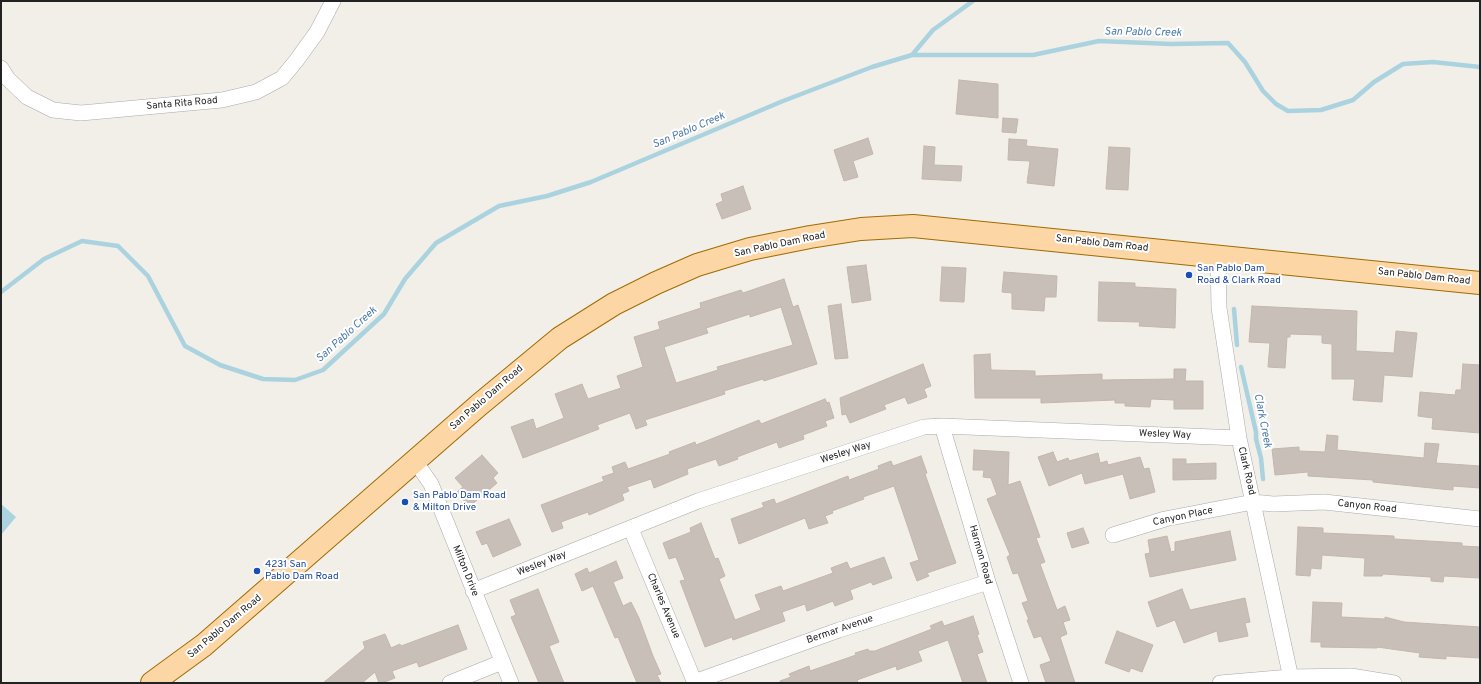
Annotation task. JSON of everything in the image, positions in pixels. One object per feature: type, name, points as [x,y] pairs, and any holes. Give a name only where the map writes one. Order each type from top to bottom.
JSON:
[{"type":"main road","name":"San Pablo Dam Road","points":[[152,683],[193,655],[529,363],[575,329],[614,304],[656,283],[697,266],[750,249],[861,229],[913,226],[1480,283]]},
{"type":"street","name":"Santa Rita Road","points":[[1,68],[8,79],[26,97],[53,110],[81,113],[222,100],[256,92],[282,78],[317,32],[333,1]]},
{"type":"street","name":"Clark Road","points":[[1218,256],[1219,308],[1239,438],[1291,680]]},
{"type":"street","name":"Wesley Way","points":[[473,591],[698,501],[924,427],[942,426],[1239,438]]},
{"type":"street","name":"Harmon Road","points":[[942,426],[988,582],[1020,683]]},
{"type":"street","name":"Milton Drive","points":[[415,461],[431,484],[510,683]]},
{"type":"street","name":"Canyon Road","points":[[1253,502],[1273,504],[1324,502],[1480,519]]},
{"type":"street","name":"Canyon Place","points":[[1112,535],[1165,519],[1253,502]]},
{"type":"street","name":"Charles Avenue","points":[[631,529],[694,682]]},
{"type":"street","name":"Bermar Avenue","points":[[694,682],[839,630],[988,582]]},
{"type":"street","points":[[450,683],[502,662]]},
{"type":"street","points":[[1220,683],[1351,676],[1394,683]]},
{"type":"water","points":[[1,504],[16,517],[1,535]]},
{"type":"building","points":[[959,80],[998,84],[998,118],[956,114]]},
{"type":"building","points":[[1003,118],[1018,119],[1016,133],[1002,132]]},
{"type":"building","points":[[868,138],[873,154],[853,161],[858,177],[844,181],[834,150]]},
{"type":"building","points":[[1009,139],[1027,140],[1026,146],[1058,149],[1054,186],[1027,183],[1030,161],[1008,160]]},
{"type":"building","points":[[924,146],[935,147],[934,165],[962,166],[961,181],[922,179]]},
{"type":"building","points":[[1109,147],[1130,148],[1128,190],[1106,189]]},
{"type":"building","points":[[743,186],[751,209],[722,219],[716,204],[723,201],[721,194]]},
{"type":"building","points":[[866,265],[871,300],[852,303],[847,267]]},
{"type":"building","points":[[942,267],[966,268],[964,302],[940,301]]},
{"type":"building","points":[[1004,272],[1057,276],[1056,297],[1045,297],[1044,311],[1012,309],[1012,293],[1002,292]]},
{"type":"building","points":[[784,279],[793,307],[798,305],[817,364],[764,381],[763,379],[724,391],[725,394],[645,420],[647,425],[636,429],[630,413],[597,425],[599,429],[523,458],[511,427],[533,419],[536,429],[564,418],[555,394],[582,384],[588,399],[621,388],[617,376],[643,367],[634,337],[660,329],[658,322],[701,308],[700,303],[741,290],[743,293]],"holes":[[[781,307],[793,345],[717,367],[718,370],[676,383],[664,347],[708,333],[706,328],[750,314],[750,317]]]},
{"type":"building","points":[[1099,282],[1135,283],[1135,287],[1176,289],[1175,328],[1139,326],[1140,322],[1098,321]]},
{"type":"building","points":[[841,304],[848,358],[835,359],[828,306]]},
{"type":"building","points":[[1252,306],[1357,311],[1356,351],[1394,353],[1396,331],[1417,333],[1412,377],[1384,375],[1382,402],[1353,400],[1355,379],[1332,379],[1332,344],[1322,343],[1322,335],[1290,334],[1290,337],[1287,337],[1285,368],[1268,367],[1270,343],[1249,342]]},
{"type":"building","points":[[990,354],[991,370],[1035,371],[1035,376],[1102,374],[1102,380],[1174,379],[1174,369],[1186,369],[1185,381],[1203,381],[1203,409],[1174,409],[1174,400],[1151,399],[1150,407],[1125,406],[1125,403],[1115,403],[1115,400],[1041,403],[1041,398],[975,398],[974,355]]},
{"type":"building","points":[[923,364],[931,386],[924,389],[927,397],[908,404],[905,397],[884,405],[886,409],[850,423],[846,414],[842,415],[840,398]]},
{"type":"building","points":[[1463,364],[1480,365],[1480,433],[1432,429],[1433,418],[1418,416],[1420,392],[1455,395],[1456,390],[1461,390]]},
{"type":"building","points":[[825,399],[827,403],[829,402],[834,418],[825,421],[827,426],[803,435],[804,439],[779,448],[777,442],[737,457],[738,459],[719,466],[716,459],[687,469],[688,474],[654,488],[651,479],[627,487],[629,491],[622,494],[624,500],[589,515],[588,512],[561,522],[563,528],[552,532],[541,505],[604,481],[602,477],[614,473],[612,467],[625,462],[628,469],[670,454],[669,452],[695,442],[696,445],[759,420],[761,424]]},
{"type":"building","points":[[1327,435],[1338,436],[1337,450],[1424,458],[1425,443],[1439,444],[1436,463],[1480,466],[1480,488],[1453,486],[1453,490],[1441,489],[1373,482],[1373,480],[1308,476],[1308,472],[1275,475],[1272,449],[1299,447],[1299,451],[1325,452]]},
{"type":"building","points":[[974,450],[1009,452],[1008,485],[1020,481],[1040,537],[1036,538],[1045,562],[1040,564],[1057,610],[1065,606],[1070,620],[1063,622],[1067,634],[1060,637],[1075,683],[1046,683],[1040,665],[1051,661],[1041,636],[1034,638],[1027,620],[1029,620],[1022,603],[1028,601],[1018,573],[1013,574],[1007,557],[1010,555],[987,499],[997,495],[991,478],[983,477],[984,470],[973,470]]},
{"type":"building","points":[[1053,452],[1057,462],[1068,458],[1069,461],[1098,453],[1100,463],[1107,461],[1108,465],[1140,457],[1144,469],[1149,468],[1155,492],[1130,499],[1123,474],[1085,484],[1082,473],[1049,486],[1038,457]]},
{"type":"building","points":[[482,455],[498,473],[493,478],[497,483],[469,507],[457,492],[463,487],[455,478]]},
{"type":"building","points":[[921,456],[927,473],[925,474],[956,563],[927,573],[929,576],[917,581],[910,563],[919,560],[894,486],[863,497],[864,499],[832,511],[833,513],[825,516],[828,523],[809,529],[805,518],[739,544],[731,519],[764,507],[762,503],[774,499],[776,504],[848,476],[849,480],[879,469],[878,466],[891,461],[893,466]]},
{"type":"building","points":[[1173,459],[1186,459],[1186,464],[1216,463],[1216,479],[1173,480]]},
{"type":"building","points":[[509,519],[521,545],[493,557],[487,543],[482,545],[476,532]]},
{"type":"building","points":[[701,523],[715,559],[718,558],[725,576],[719,579],[735,620],[761,610],[755,595],[781,586],[783,591],[833,573],[831,568],[847,562],[850,569],[884,557],[892,578],[873,585],[871,582],[850,590],[853,599],[835,606],[833,601],[807,611],[805,604],[782,612],[785,621],[733,640],[732,637],[705,647],[680,581],[685,580],[676,557],[669,559],[663,543],[691,532],[690,528]]},
{"type":"building","points":[[1298,527],[1323,528],[1323,533],[1394,536],[1394,539],[1462,543],[1462,546],[1480,547],[1480,578],[1444,576],[1443,582],[1431,581],[1431,577],[1383,574],[1382,576],[1364,576],[1365,558],[1322,555],[1321,569],[1311,568],[1310,576],[1296,575]]},
{"type":"building","points":[[1083,528],[1089,543],[1072,548],[1067,533]]},
{"type":"building","points":[[1230,531],[1236,560],[1150,577],[1145,554],[1150,553],[1148,540],[1167,536],[1171,552],[1175,551],[1175,542]]},
{"type":"building","points":[[616,561],[623,578],[613,582],[623,606],[631,602],[639,618],[661,674],[657,675],[661,683],[637,683],[618,637],[615,638],[593,586],[582,591],[575,574],[587,568],[589,573]]},
{"type":"building","points":[[538,589],[559,642],[549,646],[564,683],[539,683],[511,617],[516,615],[510,600]]},
{"type":"building","points":[[1182,589],[1190,610],[1245,598],[1250,622],[1245,623],[1248,636],[1219,642],[1217,631],[1184,643],[1175,620],[1157,627],[1148,602]]},
{"type":"building","points":[[1313,602],[1342,603],[1341,617],[1385,619],[1385,617],[1404,622],[1480,627],[1480,658],[1446,656],[1446,659],[1419,657],[1420,653],[1377,647],[1321,647],[1321,642],[1311,642]]},
{"type":"building","points":[[973,616],[979,634],[977,635],[983,652],[977,654],[987,683],[963,683],[948,640],[918,651],[922,661],[897,670],[896,666],[857,680],[858,683],[780,683],[780,681],[791,677],[789,674],[809,666],[810,671],[856,655],[855,653],[868,649],[869,651],[875,651],[932,629],[930,626],[942,621],[944,626]]},
{"type":"building","points":[[458,625],[467,649],[419,667],[417,662],[392,671],[395,678],[382,683],[379,683],[375,672],[362,683],[323,683],[365,648],[363,642],[385,634],[391,648],[400,644],[401,646]]},
{"type":"building","points":[[1117,631],[1153,645],[1142,672],[1131,668],[1129,672],[1105,663]]},
{"type":"waterway","points":[[912,55],[933,30],[973,1]]},
{"type":"waterway","name":"San Pablo Creek","points":[[1,292],[44,259],[82,241],[118,246],[148,276],[185,346],[220,365],[263,379],[295,380],[323,370],[384,314],[405,279],[436,243],[499,206],[547,196],[591,182],[783,101],[872,67],[912,55],[1033,55],[1099,41],[1171,44],[1228,43],[1245,62],[1263,91],[1276,104],[1288,111],[1321,110],[1353,100],[1374,82],[1403,64],[1433,62],[1480,67]]},
{"type":"waterway","name":"Clark Creek","points":[[1234,309],[1237,345]]},
{"type":"waterway","name":"Clark Creek","points":[[1241,367],[1256,432],[1263,479]]},
{"type":"place","name":"San Pablo Dam Road & Clark Road","points":[[1189,275]]},
{"type":"place","name":"San Pablo Dam Road & Milton Drive","points":[[405,502]]},
{"type":"place","name":"4231 San Pablo Dam Road","points":[[257,571]]}]
